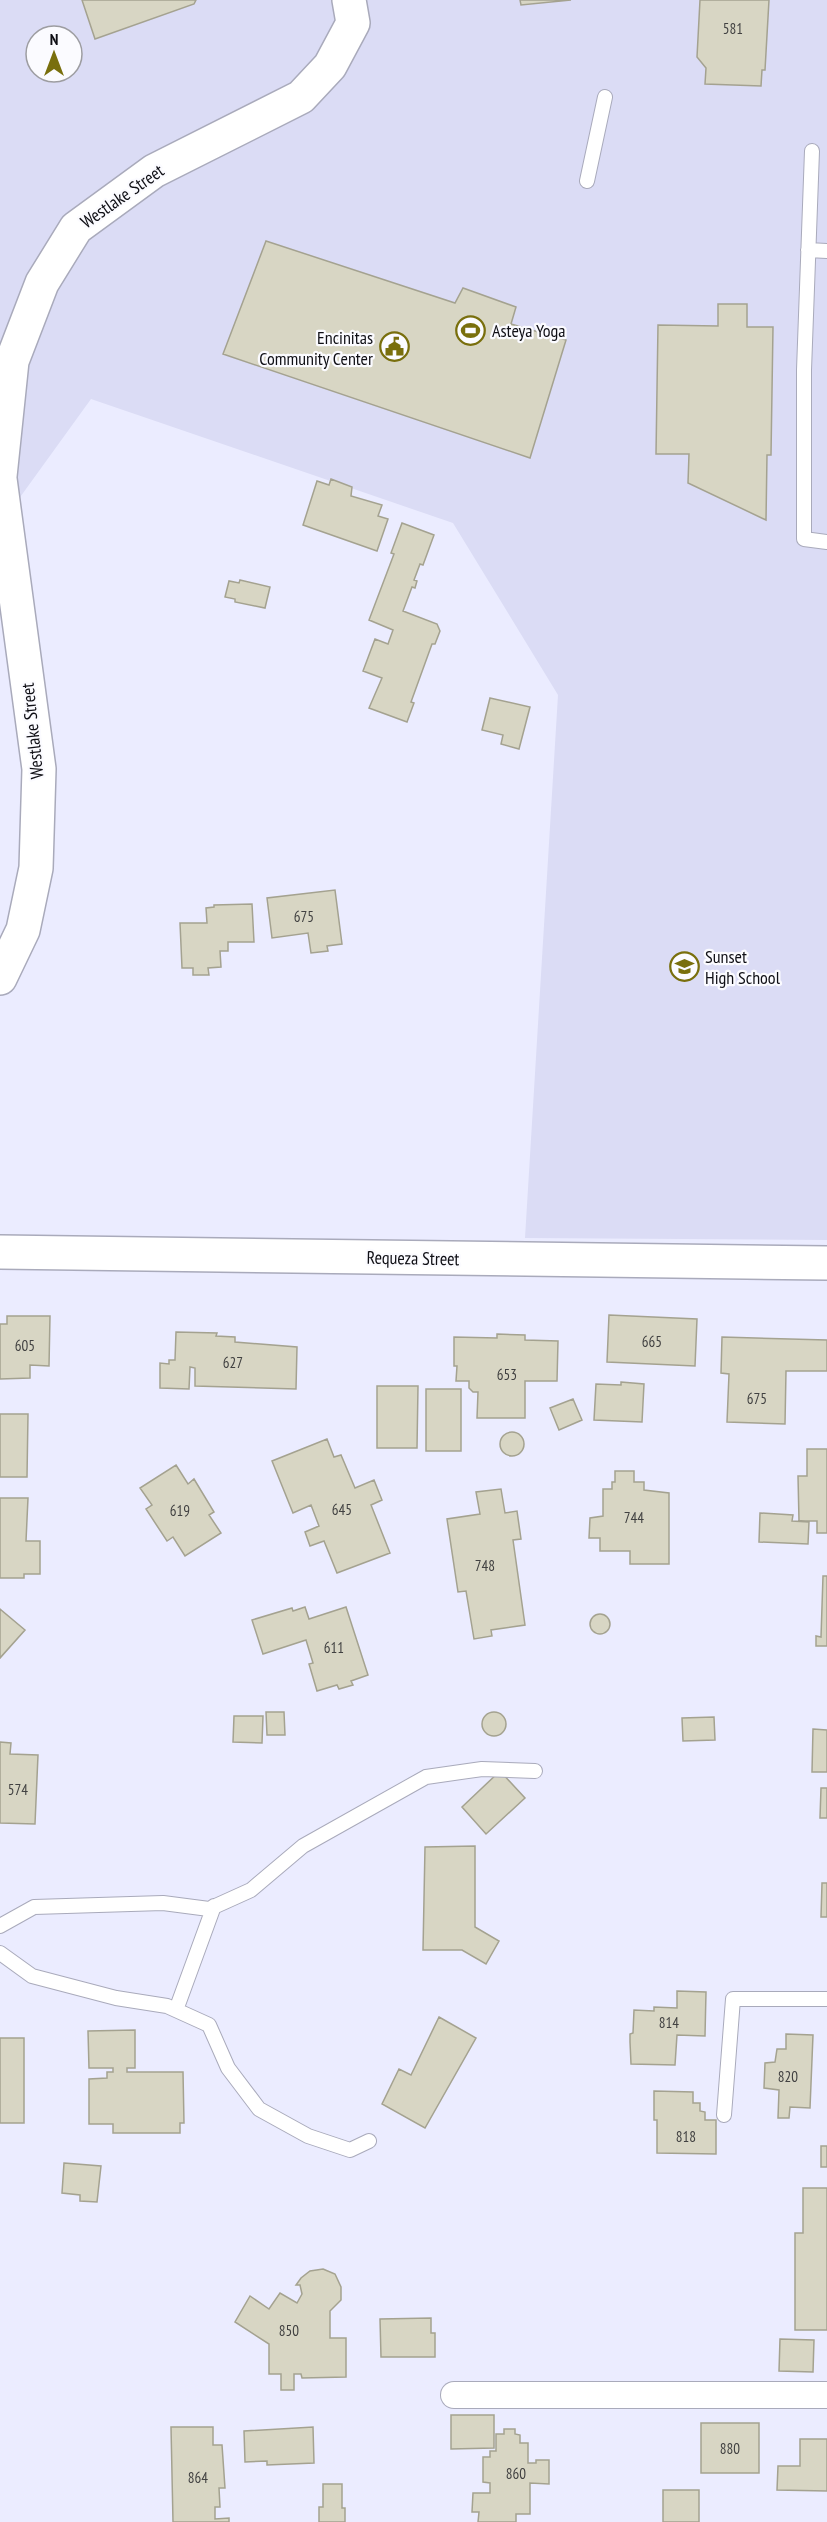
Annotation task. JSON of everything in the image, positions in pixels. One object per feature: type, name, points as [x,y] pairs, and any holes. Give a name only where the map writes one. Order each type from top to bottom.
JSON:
[{"type":"street","name":"Westlake Street","points":[[0,978],[23,930],[36,868],[39,769],[0,478],[12,361],[42,283],[76,228],[154,171],[301,97],[330,66],[353,23],[350,0]]},
{"type":"street","name":"Requeza Street","points":[[0,1252],[827,1263]]},
{"type":"street","points":[[454,2395],[827,2396]]},
{"type":"lane","points":[[587,181],[605,97]]},
{"type":"lane","points":[[812,151],[804,370],[804,539],[827,542]]},
{"type":"lane","points":[[808,250],[827,251]]},
{"type":"lane","points":[[0,1926],[34,1907],[163,1903],[209,1908],[251,1890],[303,1846],[426,1777],[482,1768],[535,1771]]},
{"type":"lane","points":[[176,2010],[214,1906]]},
{"type":"lane","points":[[0,1953],[32,1976],[116,1998],[167,2006],[209,2025],[228,2068],[259,2109],[308,2136],[350,2150],[369,2141]]},
{"type":"lane","points":[[724,2115],[733,1999],[827,1999]]},
{"type":"shaded area","points":[[0,0],[827,0],[827,1240],[525,1238],[558,695],[453,523],[91,399],[5,518],[0,519]]},
{"type":"building","points":[[82,0],[196,0],[194,4],[95,39]]},
{"type":"building","points":[[520,0],[571,0],[521,5]]},
{"type":"building","points":[[700,0],[769,0],[765,70],[762,70],[761,86],[705,84],[706,68],[697,57]]},
{"type":"building","name":"Encinitas Community Center","points":[[266,241],[455,303],[463,288],[516,307],[511,324],[566,340],[530,458],[223,354]]},
{"type":"building","points":[[718,304],[747,304],[747,327],[773,327],[771,455],[767,455],[766,520],[688,483],[689,454],[656,454],[658,325],[718,326]]},
{"type":"building","points":[[331,479],[352,487],[351,496],[382,505],[378,516],[388,519],[377,551],[303,525],[317,481],[329,485]]},
{"type":"building","points":[[402,523],[434,535],[423,565],[420,564],[414,580],[417,581],[415,588],[412,587],[403,611],[437,624],[440,631],[435,644],[432,644],[411,702],[414,703],[407,722],[369,708],[382,678],[363,671],[375,639],[388,644],[393,630],[369,620],[394,554],[391,553]]},
{"type":"building","points":[[240,580],[270,587],[265,608],[235,602],[235,599],[225,597],[229,581],[239,583]]},
{"type":"building","points":[[490,698],[530,707],[519,749],[501,744],[503,735],[482,730]]},
{"type":"building","points":[[335,890],[342,944],[327,946],[328,951],[311,953],[308,933],[272,938],[267,898]]},
{"type":"building","points":[[252,904],[254,942],[228,942],[228,951],[220,951],[221,967],[208,968],[209,975],[193,975],[193,968],[182,968],[180,923],[207,923],[206,908],[214,907],[214,905]]},
{"type":"building","points":[[609,1315],[697,1319],[695,1366],[607,1362]]},
{"type":"building","points":[[7,1316],[50,1316],[49,1366],[30,1365],[30,1378],[0,1379],[0,1324],[7,1324]]},
{"type":"building","points":[[176,1332],[217,1333],[216,1336],[235,1337],[235,1342],[297,1347],[296,1389],[195,1386],[195,1368],[190,1367],[189,1389],[160,1388],[160,1363],[169,1364],[169,1360],[175,1360]]},
{"type":"building","points":[[497,1334],[525,1335],[525,1340],[558,1341],[557,1381],[525,1381],[525,1418],[477,1418],[478,1392],[473,1392],[469,1388],[469,1381],[456,1381],[454,1337],[497,1338]]},
{"type":"building","points":[[722,1337],[827,1340],[827,1371],[786,1371],[785,1424],[727,1422],[729,1374],[721,1373]]},
{"type":"building","points":[[621,1382],[644,1384],[642,1422],[594,1420],[596,1384],[621,1385]]},
{"type":"building","points":[[377,1386],[418,1386],[417,1448],[377,1448]]},
{"type":"building","points":[[426,1389],[461,1389],[461,1451],[426,1451]]},
{"type":"building","points":[[573,1399],[582,1420],[559,1430],[550,1408]]},
{"type":"building","points":[[0,1414],[28,1414],[27,1477],[0,1477]]},
{"type":"building","points":[[512,1432],[520,1436],[524,1444],[520,1452],[512,1456],[504,1452],[500,1444],[504,1436]]},
{"type":"building","points":[[327,1439],[334,1457],[341,1455],[355,1488],[374,1480],[382,1500],[371,1505],[390,1553],[337,1573],[324,1541],[310,1546],[305,1532],[319,1526],[311,1505],[293,1513],[272,1461]]},
{"type":"building","points":[[807,1449],[827,1449],[827,1533],[817,1533],[817,1521],[799,1521],[798,1476],[807,1476]]},
{"type":"building","points":[[176,1465],[188,1484],[194,1479],[214,1512],[209,1515],[221,1533],[185,1556],[173,1537],[167,1541],[146,1509],[152,1505],[140,1488]]},
{"type":"building","points":[[615,1471],[634,1471],[634,1482],[644,1482],[644,1490],[669,1493],[669,1564],[630,1564],[630,1551],[600,1551],[600,1538],[589,1538],[590,1518],[603,1516],[603,1489],[612,1489],[612,1482],[615,1482]]},
{"type":"building","points":[[501,1489],[505,1513],[517,1511],[521,1539],[513,1540],[525,1625],[491,1630],[492,1636],[474,1639],[466,1591],[458,1592],[447,1519],[480,1514],[476,1492]]},
{"type":"building","points":[[0,1498],[28,1498],[26,1541],[40,1541],[40,1574],[24,1574],[24,1578],[0,1578]]},
{"type":"building","points":[[760,1513],[793,1515],[792,1521],[809,1522],[808,1544],[759,1542]]},
{"type":"building","points":[[823,1576],[827,1576],[827,1646],[816,1646],[816,1636],[821,1637]]},
{"type":"building","points":[[305,1607],[309,1619],[346,1607],[368,1675],[351,1681],[353,1685],[339,1689],[337,1685],[317,1691],[309,1664],[313,1663],[306,1640],[263,1654],[252,1620],[292,1608],[293,1611]]},
{"type":"building","points":[[0,1609],[25,1630],[0,1658]]},
{"type":"building","points":[[600,1614],[607,1617],[610,1624],[607,1631],[600,1634],[593,1631],[590,1624],[593,1617]]},
{"type":"building","points":[[266,1712],[284,1712],[285,1735],[267,1735]]},
{"type":"building","points":[[494,1712],[499,1713],[505,1719],[505,1729],[499,1735],[494,1736],[489,1735],[483,1729],[482,1724],[483,1719],[489,1713]]},
{"type":"building","points":[[234,1716],[263,1716],[262,1743],[233,1742]]},
{"type":"building","points":[[714,1717],[715,1740],[683,1741],[682,1718]]},
{"type":"building","points":[[813,1729],[827,1730],[827,1772],[812,1772]]},
{"type":"building","points":[[0,1742],[11,1743],[10,1754],[38,1755],[35,1824],[0,1823]]},
{"type":"building","points":[[500,1771],[525,1798],[486,1834],[462,1807]]},
{"type":"building","points":[[821,1788],[827,1788],[827,1818],[820,1818]]},
{"type":"building","points":[[475,1846],[475,1927],[499,1941],[486,1964],[462,1950],[423,1950],[425,1847]]},
{"type":"building","points":[[822,1883],[827,1883],[827,1917],[821,1917]]},
{"type":"building","points":[[677,1991],[706,1992],[705,2036],[677,2035],[675,2065],[631,2064],[630,2034],[633,2033],[634,2010],[654,2011],[654,2007],[677,2008]]},
{"type":"building","points":[[439,2017],[476,2038],[425,2128],[382,2104],[399,2069],[411,2075]]},
{"type":"building","points":[[135,2030],[135,2068],[127,2068],[127,2072],[183,2072],[184,2123],[180,2123],[180,2133],[113,2133],[113,2124],[89,2124],[89,2079],[107,2078],[107,2072],[113,2072],[113,2068],[89,2068],[88,2031]]},
{"type":"building","points":[[786,2034],[813,2035],[810,2108],[790,2107],[789,2118],[778,2118],[779,2090],[764,2088],[765,2063],[775,2062],[777,2049],[786,2049]]},
{"type":"building","points":[[0,2038],[24,2038],[24,2123],[0,2123]]},
{"type":"building","points":[[654,2091],[693,2092],[693,2103],[700,2103],[700,2111],[705,2112],[705,2120],[716,2120],[716,2154],[657,2153]]},
{"type":"building","points":[[821,2146],[827,2146],[827,2167],[821,2167]]},
{"type":"building","points":[[64,2163],[101,2166],[97,2202],[80,2201],[80,2195],[62,2193]]},
{"type":"building","points":[[803,2188],[827,2188],[827,2330],[795,2330],[795,2233],[803,2233]]},
{"type":"building","points":[[323,2269],[335,2274],[341,2287],[341,2300],[330,2311],[330,2338],[346,2338],[346,2377],[302,2378],[301,2374],[294,2374],[294,2390],[281,2390],[281,2374],[269,2374],[269,2344],[235,2322],[250,2296],[269,2309],[280,2293],[297,2303],[302,2294],[300,2285],[296,2285],[301,2278],[310,2271]]},
{"type":"building","points":[[431,2318],[431,2333],[435,2333],[435,2357],[381,2357],[380,2319]]},
{"type":"building","points":[[780,2339],[814,2340],[813,2372],[779,2371]]},
{"type":"building","points":[[451,2415],[494,2415],[494,2448],[451,2449]]},
{"type":"building","points":[[701,2423],[759,2423],[759,2473],[701,2473]]},
{"type":"building","points":[[171,2427],[213,2427],[213,2445],[222,2445],[225,2488],[219,2488],[220,2507],[215,2507],[215,2519],[229,2518],[229,2522],[173,2522]]},
{"type":"building","points":[[313,2427],[314,2463],[267,2465],[267,2461],[245,2462],[244,2431]]},
{"type":"building","points":[[504,2429],[515,2429],[515,2434],[520,2435],[520,2443],[528,2443],[528,2463],[536,2463],[536,2460],[549,2460],[549,2484],[530,2483],[530,2514],[516,2514],[516,2522],[478,2522],[479,2512],[472,2512],[473,2493],[490,2493],[490,2483],[483,2482],[483,2457],[490,2457],[490,2451],[496,2451],[496,2434],[504,2434]]},
{"type":"building","points":[[800,2439],[827,2439],[827,2491],[777,2490],[778,2466],[800,2466]]},
{"type":"building","points":[[323,2484],[342,2484],[342,2508],[345,2508],[345,2522],[319,2522],[319,2507],[323,2507]]},
{"type":"building","points":[[663,2490],[699,2490],[699,2522],[663,2522]]},
{"type":"place","name":"Asteya Yoga","points":[[471,330]]},
{"type":"place","name":"Encinitas Community Center","points":[[394,347]]},
{"type":"place","name":"Sunset High School","points":[[684,966]]}]
